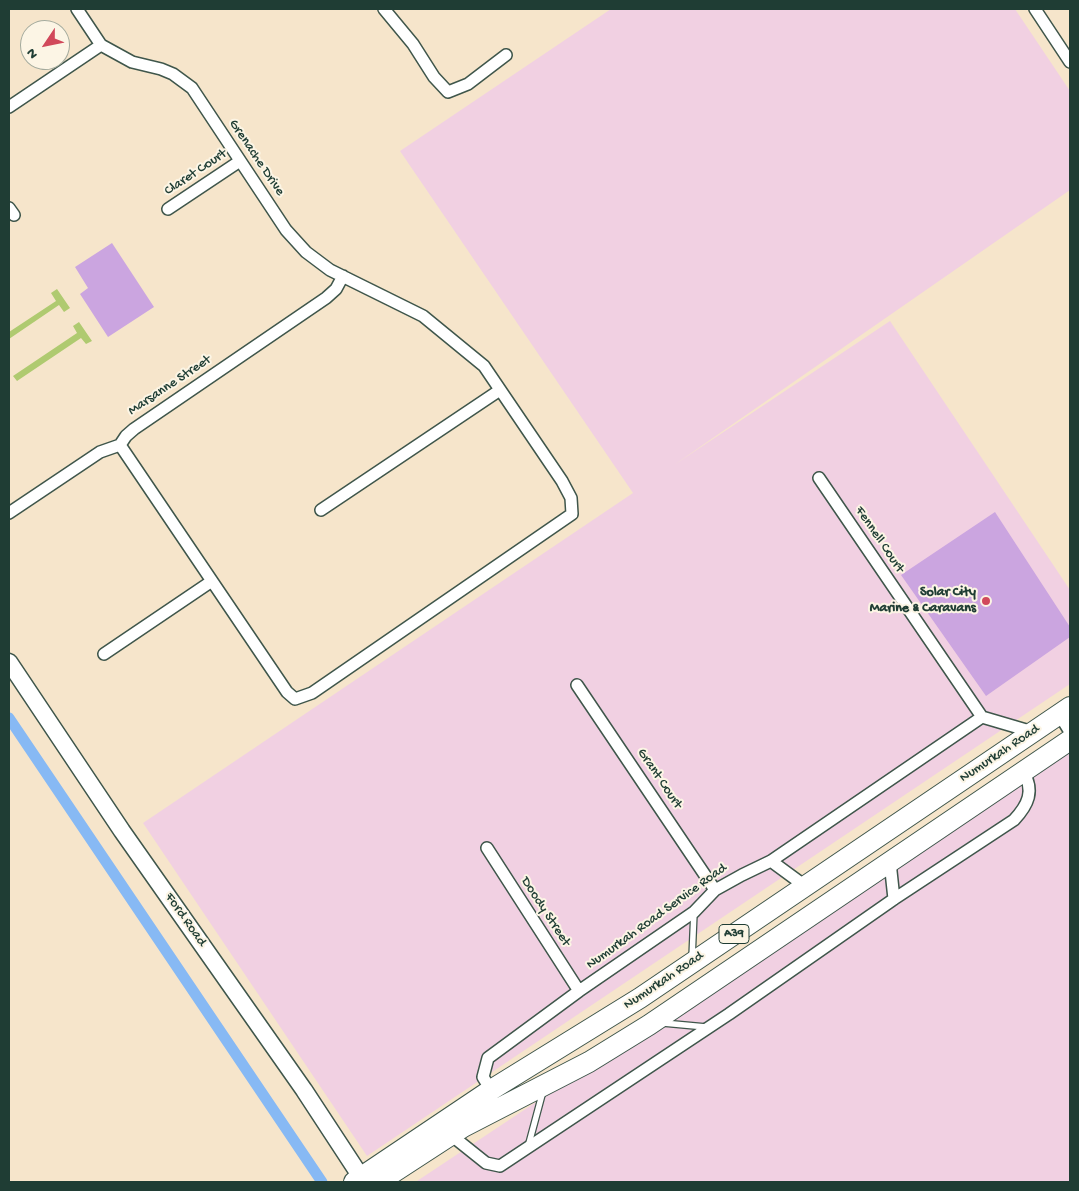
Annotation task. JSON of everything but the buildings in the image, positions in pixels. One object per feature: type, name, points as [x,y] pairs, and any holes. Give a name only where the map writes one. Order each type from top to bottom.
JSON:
[{"type":"highway","name":"Numurkah Road","points":[[364,1181],[491,1090],[608,1019],[1064,711]]},
{"type":"highway","name":"Numurkah Road","points":[[364,1181],[589,1062],[649,1025],[1070,740]]},
{"type":"highway","points":[[986,764],[1007,762],[1023,772]]},
{"type":"highway","points":[[665,980],[704,970],[719,972],[723,975]]},
{"type":"highway","points":[[491,1090],[502,1107]]},
{"type":"street","name":"Grenache Drive","points":[[77,9],[102,45],[132,62],[161,69],[183,80],[192,88],[286,230],[306,252],[330,270],[422,316],[484,366],[562,481],[571,498],[572,514],[312,693],[295,699],[287,692],[212,581]]},
{"type":"street","points":[[384,9],[413,44],[434,77],[448,92],[468,84],[506,55]]},
{"type":"street","points":[[1035,9],[1070,62]]},
{"type":"street","points":[[9,107],[102,45]]},
{"type":"street","name":"Claret Court","points":[[168,209],[240,161]]},
{"type":"street","name":"Marsanne Street","points":[[9,514],[100,452],[120,445],[134,429],[326,298],[336,289],[343,276]]},
{"type":"street","points":[[322,510],[500,390]]},
{"type":"street","points":[[104,654],[212,581],[120,445]]},
{"type":"street","name":"Fennell Court","points":[[819,478],[982,717]]},
{"type":"street","name":"Ford Road","points":[[9,662],[122,831],[304,1090],[364,1181]]},
{"type":"street","name":"Grant Court","points":[[578,685],[715,890]]},
{"type":"street","points":[[1064,711],[1070,732]]},
{"type":"street","points":[[982,717],[1033,732]]},
{"type":"street","name":"Numurkah Road Service Road","points":[[491,1090],[483,1076],[488,1058],[579,991],[694,912],[715,890],[771,861],[982,717]]},
{"type":"street","points":[[451,1135],[486,1163],[500,1166],[1014,820],[1022,812],[1030,790],[1029,780],[1023,772]]},
{"type":"street","name":"Doody Street","points":[[487,848],[579,991]]},
{"type":"street","points":[[771,861],[805,886]]},
{"type":"street","points":[[890,862],[894,899]]},
{"type":"lane","points":[[692,962],[694,912]]},
{"type":"lane","points":[[649,1025],[668,1023],[709,1027]]},
{"type":"lane","points":[[528,1147],[545,1086]]},
{"type":"shaded area","points":[[611,9],[1015,9],[1070,91],[1070,190],[674,465],[890,321],[1070,590],[1070,684],[367,1156],[143,823],[633,493],[400,151]]},
{"type":"shaded area","points":[[1070,748],[1070,1182],[417,1181]]},
{"type":"green space","points":[[57,289],[70,308],[64,312],[59,305],[9,339],[9,332],[56,301],[51,293]]},
{"type":"green space","points":[[79,322],[92,341],[86,344],[81,338],[17,381],[13,376],[77,333],[73,326]]},
{"type":"waterway","points":[[9,718],[322,1182]]},
{"type":"place","name":"Solar City Marine & Caravans","points":[[986,601]]}]
